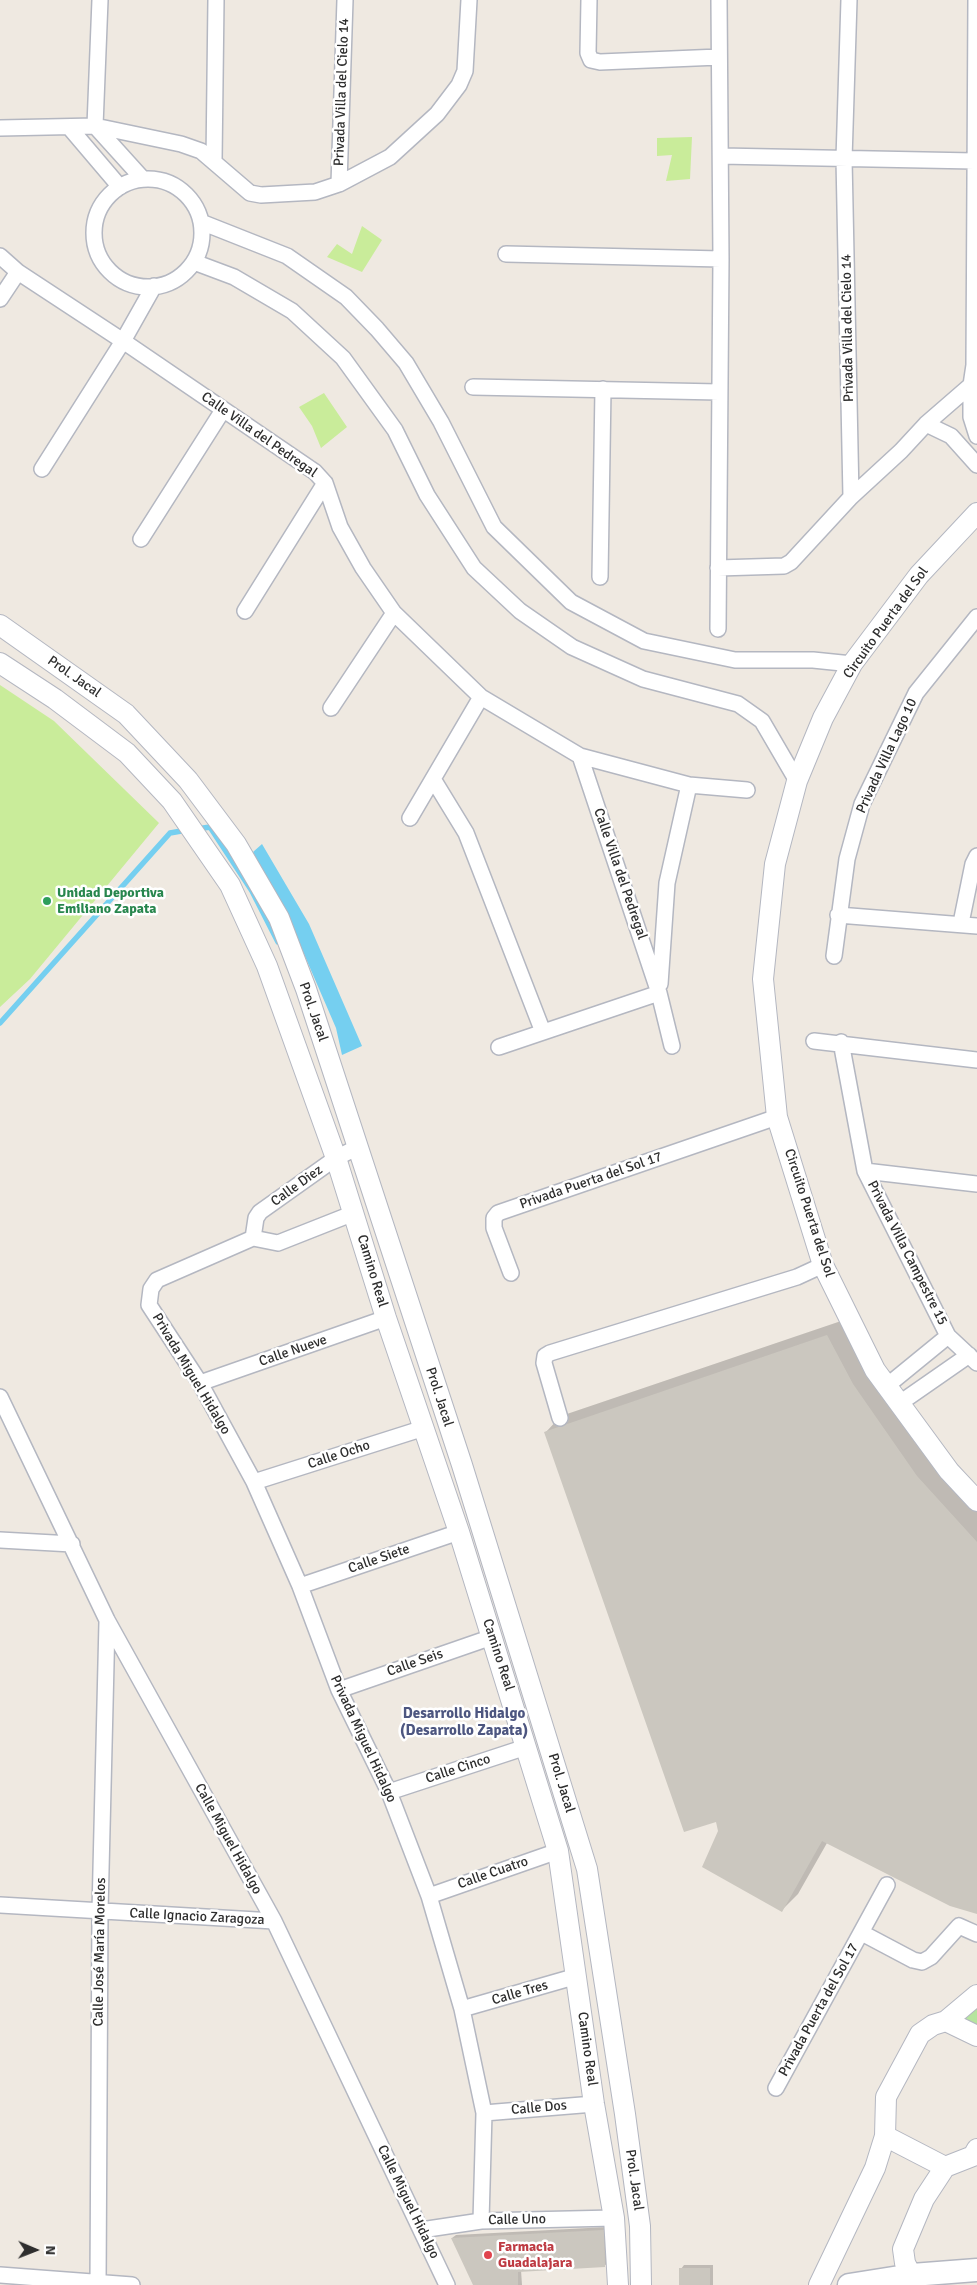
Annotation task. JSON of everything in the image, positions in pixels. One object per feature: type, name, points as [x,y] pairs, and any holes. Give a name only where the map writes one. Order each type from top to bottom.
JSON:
[{"type":"main road","points":[[849,2285],[960,2275]]},
{"type":"street","points":[[100,0],[95,126],[142,178]]},
{"type":"street","points":[[214,161],[216,0]]},
{"type":"street","name":"Privada Villa del Cielo 14","points":[[339,184],[344,0]]},
{"type":"street","name":"Privada Villa del Cielo 14","points":[[0,128],[95,126],[181,144],[201,151],[250,193],[260,195],[315,192],[339,184],[390,157],[438,114],[459,86],[465,71],[469,0]]},
{"type":"street","points":[[589,0],[588,53],[592,60],[600,62],[719,56]]},
{"type":"street","points":[[718,629],[721,259],[719,0]]},
{"type":"street","name":"Privada Villa del Cielo 14","points":[[849,0],[844,159],[851,497]]},
{"type":"street","points":[[976,0],[974,365],[971,385],[971,416],[977,436]]},
{"type":"street","points":[[69,127],[120,187]]},
{"type":"street","points":[[721,156],[974,160]]},
{"type":"street","points":[[142,178],[162,180],[180,189],[194,203],[201,222],[201,242],[194,262],[179,278],[154,286],[137,286],[117,278],[102,261],[94,240],[96,218],[106,198],[120,187],[142,178]]},
{"type":"street","points":[[201,222],[287,256],[346,297],[406,363],[441,422],[494,527],[571,602],[644,641],[735,660],[813,660],[852,664]]},
{"type":"street","points":[[506,254],[721,259]]},
{"type":"street","name":"Calle Villa del Pedregal","points":[[0,256],[18,272],[304,463],[325,483],[340,527],[363,568],[394,612],[481,697],[580,756],[689,785],[747,790]]},
{"type":"street","points":[[194,262],[234,277],[292,311],[343,358],[395,430],[427,495],[474,568],[520,611],[572,647],[643,679],[738,704],[762,721],[797,781]]},
{"type":"street","points":[[0,298],[18,272]]},
{"type":"street","points":[[42,469],[123,341],[154,286]]},
{"type":"street","points":[[718,568],[784,566],[791,562],[851,497],[926,424],[971,385]]},
{"type":"street","points":[[473,387],[719,392]]},
{"type":"street","points":[[600,577],[603,389]]},
{"type":"street","points":[[141,538],[222,410]]},
{"type":"street","points":[[926,424],[951,436],[977,465]]},
{"type":"street","points":[[245,611],[325,483]]},
{"type":"street","name":"Circuito Puerta del Sol","points":[[974,521],[919,575],[852,664],[823,718],[797,781],[775,864],[763,979],[777,1117],[823,1265],[875,1370],[896,1379],[900,1403],[949,1471],[977,1500]]},
{"type":"street","points":[[331,708],[394,612]]},
{"type":"street","name":"Privada Villa Lago 10","points":[[834,956],[847,859],[862,804],[916,693],[977,616]]},
{"type":"street","name":"Prol. Jacal","points":[[0,625],[126,714],[188,780],[236,844],[279,918],[306,989],[462,1466],[587,1869],[625,2114],[640,2226],[641,2285]]},
{"type":"street","name":"Prol. Jacal","points":[[0,663],[55,699],[127,753],[172,801],[230,884],[267,966],[336,1158]]},
{"type":"street","points":[[410,818],[481,697]]},
{"type":"street","name":"Calle Villa del Pedregal","points":[[580,756],[659,993],[672,1046]]},
{"type":"street","points":[[433,779],[466,833],[543,1032]]},
{"type":"street","name":"Calle Villa del Pedregal","points":[[659,993],[667,883],[689,785]]},
{"type":"street","points":[[961,923],[973,864],[977,856]]},
{"type":"street","points":[[838,915],[961,923],[977,926]]},
{"type":"street","points":[[499,1048],[659,993]]},
{"type":"street","points":[[814,1041],[840,1042],[977,1060]]},
{"type":"street","name":"Privada Villa Campestre 15","points":[[840,1042],[865,1171],[948,1336],[973,1359],[916,1391],[900,1403]]},
{"type":"street","name":"Privada Puerta del Sol 17","points":[[511,1273],[494,1228],[494,1218],[498,1213],[777,1117]]},
{"type":"street","name":"Calle Diez","points":[[253,1238],[256,1218],[260,1212],[336,1158],[358,1147]]},
{"type":"street","name":"Camino Real","points":[[336,1158],[386,1318],[459,1532],[558,1851],[594,2104],[614,2218],[618,2285]]},
{"type":"street","name":"Privada Villa Campestre 15","points":[[865,1171],[977,1184]]},
{"type":"street","points":[[253,1238],[278,1243],[354,1213]]},
{"type":"street","name":"Privada Miguel Hidalgo","points":[[253,1238],[157,1280],[151,1290],[149,1305],[200,1383],[254,1482],[300,1586],[339,1690],[388,1792],[429,1896],[462,2009],[484,2113],[481,2221]]},
{"type":"street","points":[[560,1418],[544,1363],[546,1356],[550,1352],[797,1277],[823,1265]]},
{"type":"street","name":"Calle Nueve","points":[[200,1383],[386,1318]]},
{"type":"street","name":"Privada Villa Campestre 15","points":[[896,1379],[948,1336]]},
{"type":"street","name":"Calle Miguel Hidalgo","points":[[0,1397],[107,1620],[274,1921],[448,2285]]},
{"type":"street","name":"Calle Ocho","points":[[254,1482],[424,1428]]},
{"type":"street","name":"Calle Siete","points":[[300,1586],[459,1532]]},
{"type":"street","points":[[0,1540],[72,1544]]},
{"type":"street","name":"Calle José María Morelos","points":[[98,2284],[100,1911],[107,1620]]},
{"type":"street","name":"Calle Seis","points":[[339,1690],[492,1637]]},
{"type":"street","name":"Calle Cinco","points":[[388,1792],[526,1747]]},
{"type":"street","name":"Calle Cuatro","points":[[429,1896],[558,1851]]},
{"type":"street","name":"Privada Puerta del Sol 17","points":[[776,2088],[887,1885]]},
{"type":"street","name":"Calle Ignacio Zaragoza","points":[[0,1905],[274,1921]]},
{"type":"street","name":"Privada Puerta del Sol 17","points":[[862,1932],[913,1960],[922,1962],[931,1957],[958,1926],[977,1934]]},
{"type":"street","name":"Calle Tres","points":[[462,2009],[577,1976]]},
{"type":"street","points":[[819,2285],[874,2168],[885,2136],[886,2096],[920,2034],[933,2025],[946,2021],[977,1994]]},
{"type":"street","points":[[946,2021],[977,2036]]},
{"type":"street","name":"Calle Dos","points":[[484,2113],[594,2104]]},
{"type":"street","points":[[885,2136],[945,2167]]},
{"type":"street","points":[[914,2280],[905,2263],[903,2250],[924,2199],[945,2167],[973,2156],[977,2149]]},
{"type":"street","name":"Calle Uno","points":[[421,2230],[481,2221],[614,2218]]},
{"type":"street","points":[[0,2275],[98,2284],[132,2285]]},
{"type":"green space","points":[[692,137],[690,179],[666,181],[672,155],[657,156],[657,138]]},
{"type":"green space","points":[[362,226],[382,240],[362,272],[327,257],[337,244],[352,254]]},
{"type":"green space","points":[[324,393],[347,427],[321,448],[312,426],[299,407]]},
{"type":"green space","name":"Unidad Deportiva Emiliano Zapata","points":[[0,685],[54,721],[159,823],[30,979],[0,1007]]},
{"type":"green space","points":[[977,1995],[977,2036],[946,2021]]},
{"type":"water","points":[[262,844],[309,924],[362,1046],[342,1055],[336,1028],[294,931],[253,852]]},
{"type":"building","points":[[827,1335],[853,1384],[917,1476],[977,1542],[977,1914],[950,1906],[822,1841],[782,1912],[702,1867],[718,1831],[716,1822],[684,1832],[544,1432]]},
{"type":"building","points":[[604,2230],[605,2267],[518,2272],[518,2285],[473,2285],[451,2238]]},
{"type":"building","points":[[679,2268],[710,2268],[710,2285],[679,2285]]},
{"type":"waterway","points":[[197,829],[210,827],[252,891],[278,942]]},
{"type":"waterway","points":[[0,1023],[170,833],[187,830]]},
{"type":"place","name":"Unidad Deportiva Emiliano Zapata","points":[[47,901]]},
{"type":"place","name":"Farmacia Guadalajara","points":[[488,2255]]},
{"type":"district","name":"Desarrollo Hidalgo (Desarrollo Zapata)","points":[[464,1722]]}]
